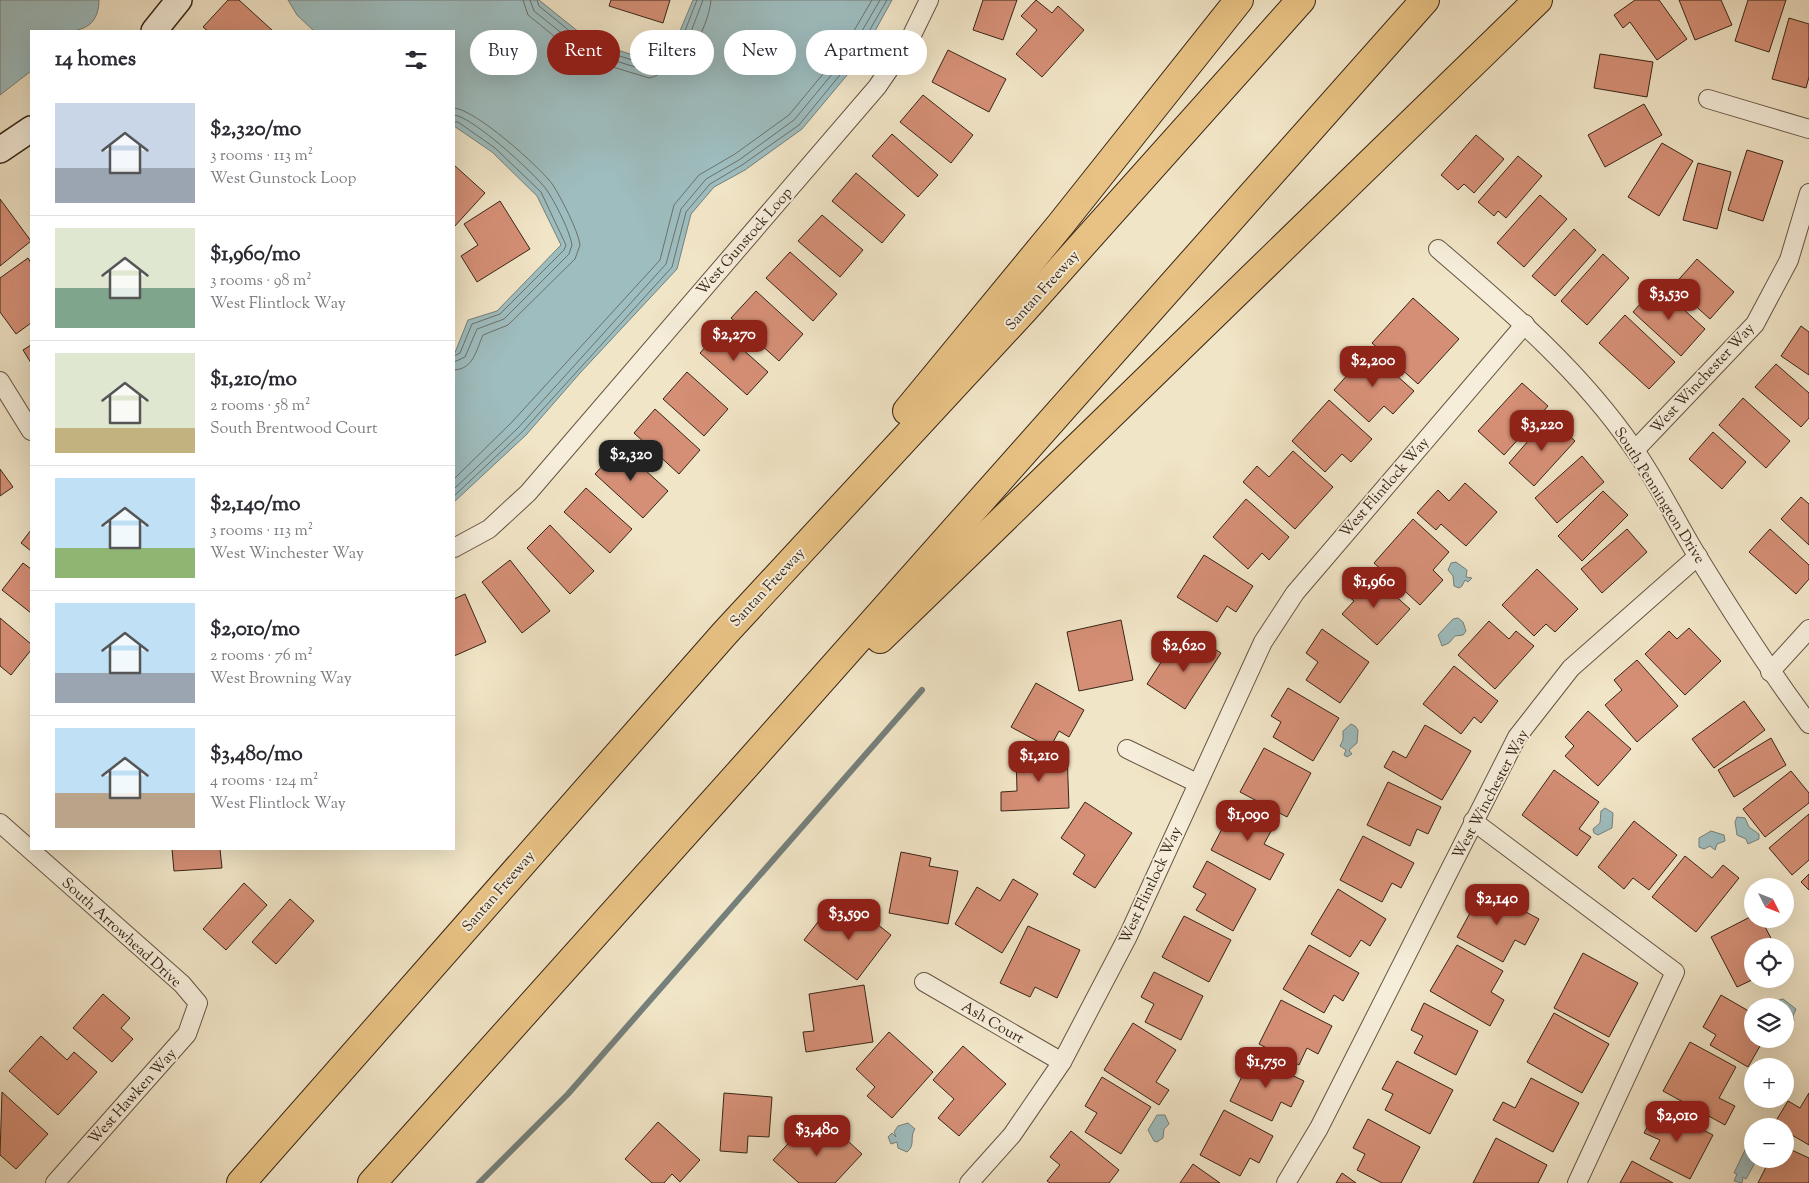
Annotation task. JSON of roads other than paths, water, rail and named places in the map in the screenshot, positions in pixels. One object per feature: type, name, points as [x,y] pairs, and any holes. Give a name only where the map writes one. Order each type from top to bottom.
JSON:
[{"type":"highway","points":[[725,633],[1061,224],[1239,0]]},
{"type":"highway","name":"Santan Freeway","points":[[241,1183],[725,633],[1024,310],[1302,0]]},
{"type":"highway","points":[[372,1183],[741,772],[1425,0]]},
{"type":"highway","points":[[741,772],[983,541],[1538,0]]},
{"type":"street","points":[[155,30],[179,0]]},
{"type":"street","name":"West Gunstock Loop","points":[[455,547],[489,529],[528,493],[877,87],[910,39],[929,0]]},
{"type":"street","points":[[1708,99],[1809,129]]},
{"type":"street","points":[[0,150],[30,130]]},
{"type":"street","name":"West Winchester Way","points":[[1635,450],[1754,324],[1789,260],[1809,193]]},
{"type":"street","name":"South Pennington Drive","points":[[1438,249],[1525,324],[1587,388],[1635,450],[1770,672],[1809,724]]},
{"type":"street","name":"West Flintlock Way","points":[[969,1183],[1012,1135],[1062,1062],[1128,936],[1263,642],[1294,593],[1525,324]]},
{"type":"street","points":[[0,381],[30,429]]},
{"type":"street","name":"West Winchester Way","points":[[1286,1183],[1319,1128],[1517,737],[1571,668],[1698,556]]},
{"type":"street","points":[[1770,672],[1809,629]]},
{"type":"street","points":[[1127,749],[1197,783]]},
{"type":"street","points":[[1473,821],[1675,972],[1577,1183]]},
{"type":"street","name":"South Arrowhead Drive","points":[[0,823],[30,850]]},
{"type":"street","name":"South Arrowhead Drive","points":[[31,850],[182,984],[198,1003]]},
{"type":"street","name":"Ash Court","points":[[924,982],[1062,1062]]},
{"type":"street","name":"West Hawken Way","points":[[55,1183],[187,1034],[198,1003]]},
{"type":"water","points":[[0,0],[99,0],[97,13],[92,22],[78,30],[30,30],[30,72],[0,95]]},
{"type":"water","points":[[288,0],[539,0],[576,30],[547,30],[547,75],[620,75],[620,51],[630,54],[630,75],[714,75],[714,30],[680,30],[693,0],[892,0],[876,30],[806,30],[806,75],[847,75],[802,129],[745,170],[714,187],[691,214],[677,269],[580,373],[526,435],[455,501],[455,352],[468,320],[497,311],[561,245],[537,196],[492,152],[455,127],[455,30],[313,30],[297,15]]},
{"type":"water","points":[[1456,562],[1467,570],[1466,577],[1472,578],[1468,582],[1465,580],[1459,588],[1454,586],[1453,576],[1448,570],[1451,563]]},
{"type":"water","points":[[1458,618],[1463,622],[1466,631],[1463,635],[1455,636],[1449,643],[1442,646],[1438,635],[1453,619]]},
{"type":"water","points":[[1351,724],[1358,730],[1357,743],[1349,750],[1352,754],[1347,757],[1344,755],[1346,750],[1340,746],[1343,740],[1343,731]]},
{"type":"water","points":[[1605,808],[1613,813],[1612,828],[1598,835],[1594,833],[1593,829],[1600,823],[1601,811]]},
{"type":"water","points":[[1737,817],[1745,818],[1749,827],[1759,834],[1759,839],[1748,844],[1746,839],[1737,835],[1735,822]]},
{"type":"water","points":[[1711,831],[1724,835],[1725,841],[1717,844],[1715,850],[1710,846],[1704,849],[1699,847],[1699,838]]},
{"type":"water","points":[[1157,1115],[1165,1115],[1169,1124],[1164,1129],[1163,1138],[1157,1142],[1154,1141],[1148,1130]]},
{"type":"water","points":[[908,1123],[915,1129],[912,1135],[911,1147],[907,1152],[898,1148],[897,1142],[891,1144],[888,1137],[892,1133],[896,1137],[894,1132],[898,1126]]},
{"type":"water","points":[[1744,1152],[1744,1168],[1752,1168],[1746,1179],[1743,1177],[1742,1183],[1734,1181],[1737,1174],[1734,1173]]},
{"type":"waterway","points":[[479,1183],[568,1094],[922,690]]}]
